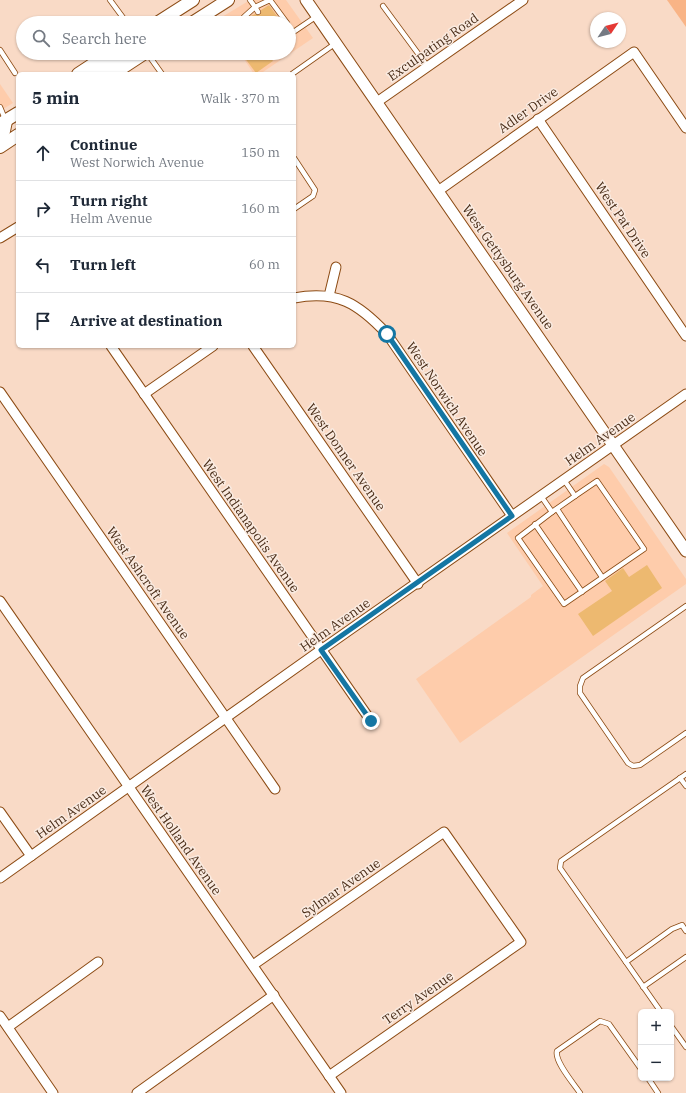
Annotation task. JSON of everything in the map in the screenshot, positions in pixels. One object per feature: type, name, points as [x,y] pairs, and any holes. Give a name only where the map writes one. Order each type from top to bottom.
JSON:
[{"type":"main road","points":[[168,16],[193,0]]},
{"type":"main road","points":[[203,16],[228,0]]},
{"type":"main road","points":[[81,72],[99,60]]},
{"type":"main road","points":[[99,72],[118,60]]},
{"type":"main road","points":[[120,72],[136,60]]},
{"type":"main road","points":[[0,135],[4,131],[3,122],[16,114]]},
{"type":"main road","points":[[0,146],[16,136]]},
{"type":"street","name":"West Gettysburg Avenue","points":[[306,0],[686,551]]},
{"type":"street","name":"Exculpating Road","points":[[377,102],[523,0]]},
{"type":"street","name":"Adler Drive","points":[[438,191],[634,52],[686,128]]},
{"type":"street","name":"West Pat Drive","points":[[538,119],[686,336]]},
{"type":"street","points":[[0,238],[16,228]]},
{"type":"street","points":[[329,296],[336,267]]},
{"type":"street","name":"West Norwich Avenue","points":[[296,298],[309,295],[329,296],[349,302],[370,315],[387,334],[512,516]]},
{"type":"street","name":"West Indianapolis Avenue","points":[[112,348],[371,721]]},
{"type":"street","points":[[144,394],[210,348]]},
{"type":"street","name":"West Donner Avenue","points":[[254,348],[418,584]]},
{"type":"street","name":"West Ashcroft Avenue","points":[[0,392],[275,789]]},
{"type":"street","name":"Helm Avenue","points":[[0,878],[321,650],[418,584],[686,394]]},
{"type":"street","name":"West Holland Avenue","points":[[0,601],[341,1093]]},
{"type":"street","points":[[0,812],[31,856]]},
{"type":"street","name":"Sylmar Avenue","points":[[253,965],[444,832],[521,942]]},
{"type":"street","name":"Terry Avenue","points":[[330,1076],[521,942]]},
{"type":"street","points":[[8,1027],[98,962]]},
{"type":"street","points":[[137,1093],[274,995]]},
{"type":"street","points":[[0,1016],[53,1093]]},
{"type":"lane","points":[[110,0],[122,16]]},
{"type":"lane","points":[[250,0],[258,12]]},
{"type":"lane","points":[[245,16],[254,6],[270,0],[281,16]]},
{"type":"lane","points":[[383,6],[428,67]]},
{"type":"lane","points":[[296,31],[317,16]]},
{"type":"lane","points":[[295,72],[336,43]]},
{"type":"lane","points":[[0,50],[15,73]]},
{"type":"lane","points":[[151,60],[160,72]]},
{"type":"lane","points":[[0,107],[3,122]]},
{"type":"lane","points":[[296,161],[316,190],[313,196],[296,208]]},
{"type":"lane","points":[[564,480],[575,496]]},
{"type":"lane","points":[[597,481],[644,549],[564,604],[518,538],[575,496],[597,481]]},
{"type":"lane","points":[[541,496],[552,512]]},
{"type":"lane","points":[[557,509],[602,577]]},
{"type":"lane","points":[[535,524],[582,592]]},
{"type":"lane","points":[[686,606],[583,678],[580,686],[580,693],[628,763],[633,766],[640,765],[686,733]]},
{"type":"lane","points":[[659,1009],[560,868],[561,861],[686,774]]},
{"type":"lane","points":[[680,778],[686,786]]},
{"type":"lane","points":[[626,962],[672,929],[682,925],[686,931]]},
{"type":"lane","points":[[643,987],[686,956]]},
{"type":"lane","points":[[580,1093],[558,1062],[556,1055],[557,1051],[600,1021],[609,1024],[638,1065]]},
{"type":"lane","points":[[674,1030],[686,1047]]},
{"type":"lane","points":[[650,1081],[658,1093]]},
{"type":"shaded area","points":[[250,0],[286,0],[313,38],[296,50],[296,16],[224,16]]},
{"type":"shaded area","points":[[667,0],[686,0],[686,27]]},
{"type":"shaded area","points":[[245,60],[281,60],[263,72],[253,72]]},
{"type":"shaded area","points":[[0,84],[13,103],[0,111]]},
{"type":"shaded area","points":[[604,464],[609,467],[686,579],[686,584],[460,743],[416,679],[531,597],[531,595],[543,586],[507,533]]},
{"type":"building","points":[[269,5],[277,16],[251,16],[255,14],[260,15],[261,10]]},
{"type":"building","points":[[246,60],[272,60],[257,72],[255,72]]},
{"type":"building","points":[[647,565],[662,588],[593,636],[578,614],[612,591],[605,581],[623,568],[629,577]]},
{"type":"route","points":[[371,721],[321,650],[418,584],[512,516],[387,334]]}]
